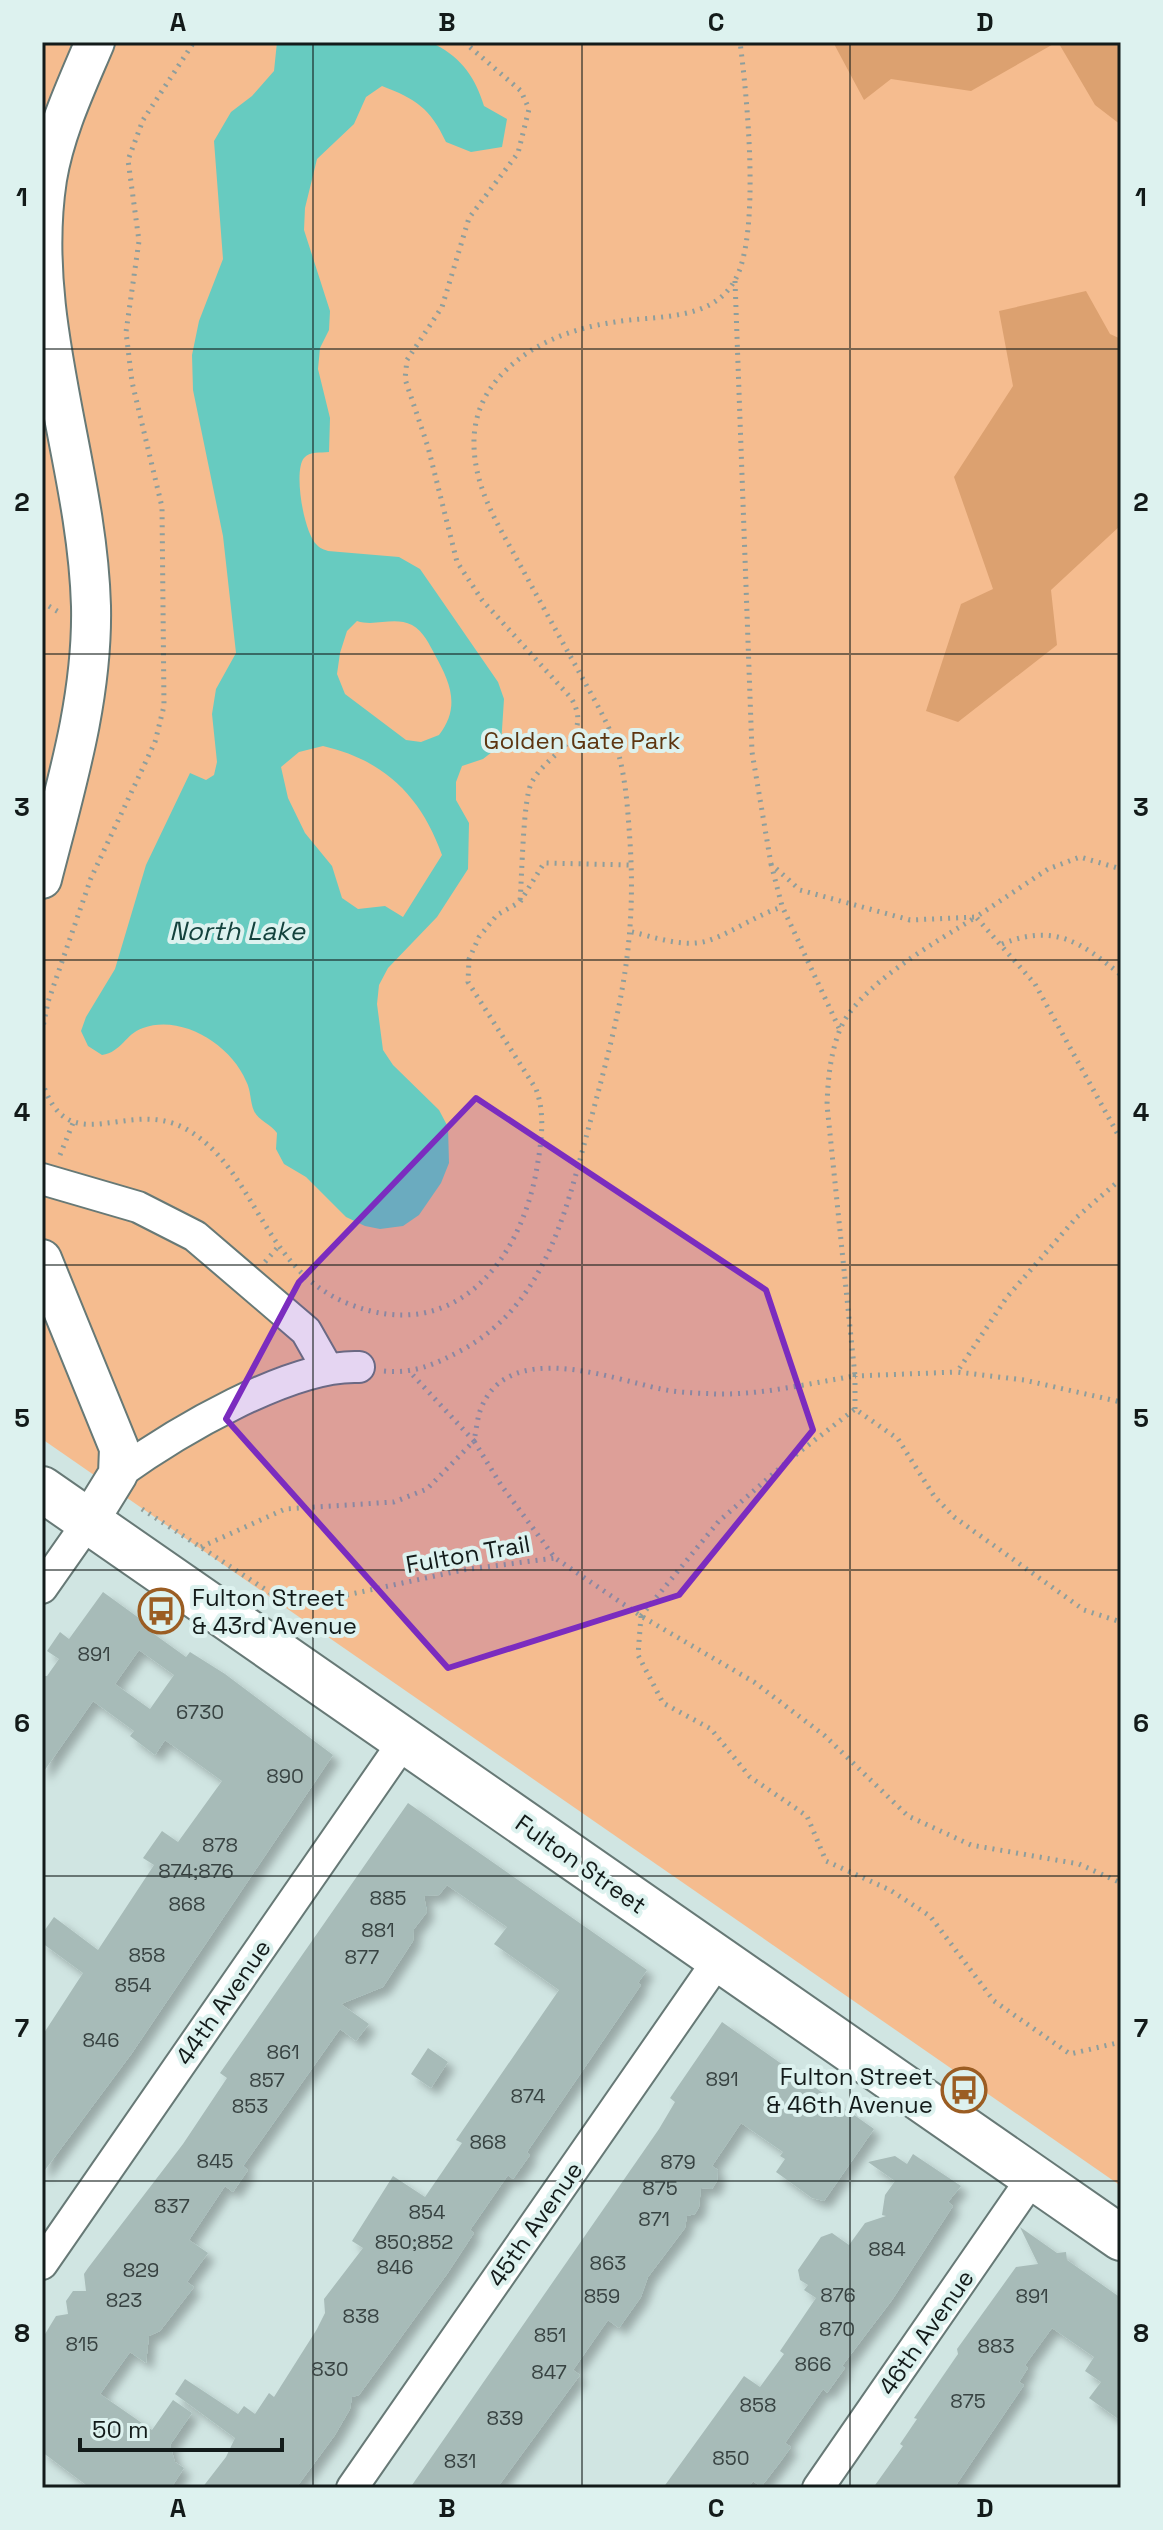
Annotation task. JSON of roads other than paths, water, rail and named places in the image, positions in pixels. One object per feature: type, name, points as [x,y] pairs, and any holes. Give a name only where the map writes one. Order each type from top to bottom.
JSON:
[{"type":"main road","name":"Fulton Street","points":[[42,1489],[1121,2238]]},
{"type":"street","points":[[42,879],[84,705],[91,632],[82,514],[46,295],[44,208],[53,150],[95,42]]},
{"type":"street","points":[[46,1180],[138,1207],[195,1236],[306,1331],[327,1368]]},
{"type":"street","points":[[42,1259],[117,1440],[118,1474]]},
{"type":"street","points":[[42,1588],[118,1474],[243,1401],[327,1368],[359,1367]]},
{"type":"street","name":"44th Avenue","points":[[42,2264],[404,1741]]},
{"type":"street","name":"45th Avenue","points":[[352,2488],[719,1959]]},
{"type":"street","name":"46th Avenue","points":[[818,2488],[1033,2177]]},
{"type":"water","name":"North Lake","points":[[386,41],[436,45],[461,63],[477,87],[484,106],[507,119],[502,147],[471,152],[446,142],[421,106],[382,86],[366,97],[354,124],[317,159],[305,208],[304,230],[330,311],[329,330],[320,348],[318,369],[330,418],[329,452],[306,456],[300,476],[302,502],[312,539],[328,551],[399,557],[420,569],[498,682],[504,699],[501,745],[483,759],[462,766],[456,782],[456,800],[469,823],[468,869],[437,917],[388,968],[379,985],[377,1004],[383,1050],[393,1065],[439,1110],[448,1127],[449,1163],[441,1183],[419,1215],[403,1226],[380,1229],[346,1217],[306,1177],[284,1164],[276,1149],[277,1133],[256,1114],[248,1085],[239,1068],[204,1036],[173,1025],[158,1025],[137,1031],[114,1050],[102,1055],[88,1046],[81,1031],[115,969],[146,865],[190,773],[206,780],[214,775],[217,762],[212,714],[216,689],[236,653],[223,536],[193,390],[192,355],[199,321],[223,259],[214,141],[231,112],[252,96],[274,71],[277,42]],"holes":[[[357,621],[405,622],[426,638],[445,675],[451,695],[450,714],[439,735],[421,742],[406,740],[345,694],[337,674],[340,653],[347,631]],[[323,746],[345,752],[382,771],[411,798],[433,834],[442,855],[403,917],[385,906],[358,909],[342,898],[332,866],[305,833],[288,798],[281,767],[299,752]]]},
{"type":"place","name":"Fulton Street & 43rd Avenue","points":[[161,1611]]},
{"type":"place","name":"Fulton Street & 46th Avenue","points":[[964,2090]]},
{"type":"park label","name":"Golden Gate Park","points":[[582,740]]}]
